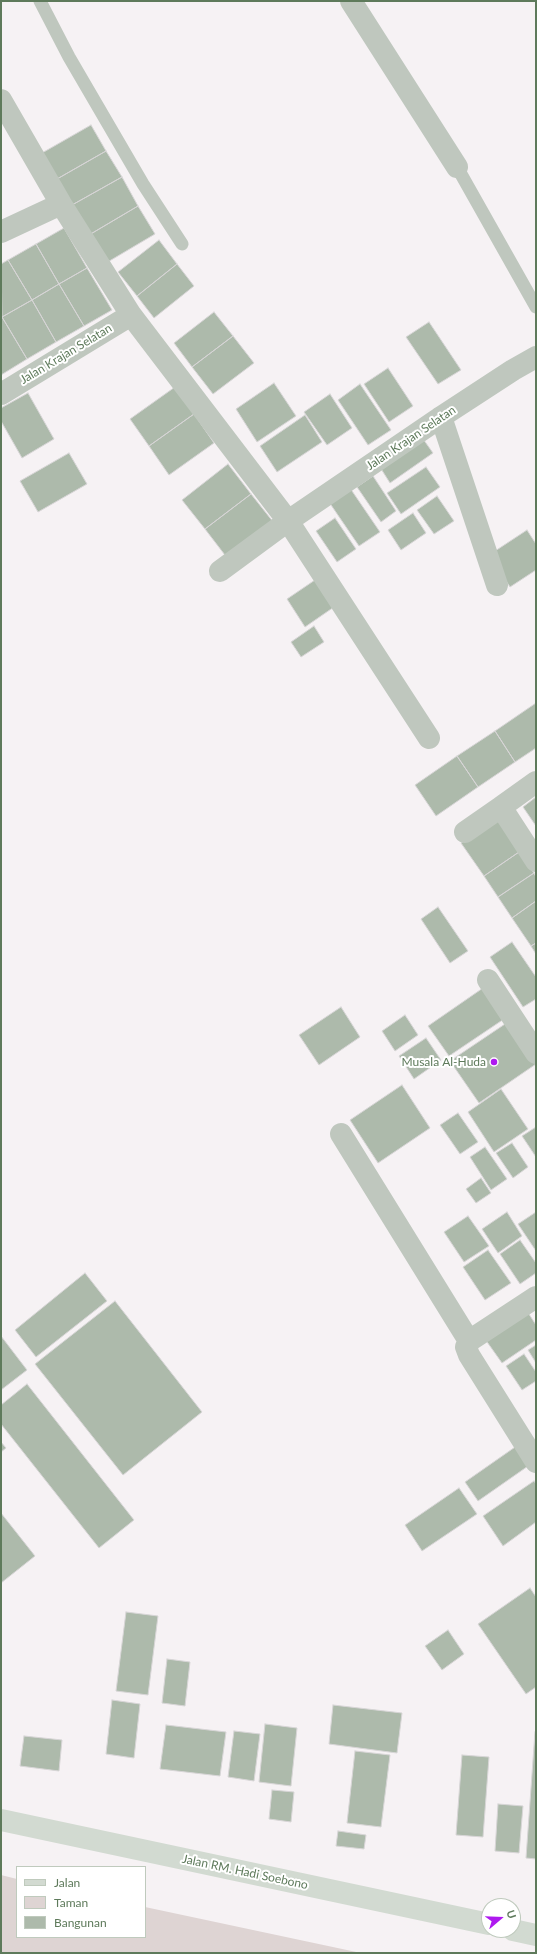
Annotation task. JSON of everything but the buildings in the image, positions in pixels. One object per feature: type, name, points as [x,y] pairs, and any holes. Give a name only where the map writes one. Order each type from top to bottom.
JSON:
[{"type":"main road","name":"Jalan RM. Hadi Soebono","points":[[1,1820],[481,1922]]},
{"type":"main road","points":[[521,1931],[536,1934]]},
{"type":"street","points":[[351,1],[457,167]]},
{"type":"street","points":[[1,100],[61,204],[131,315],[288,521],[430,738]]},
{"type":"street","points":[[1,232],[61,204]]},
{"type":"street","name":"Jalan Krajan Selatan","points":[[1,394],[131,315]]},
{"type":"street","name":"Jalan Krajan Selatan","points":[[220,571],[288,521],[441,417],[513,370],[536,357]]},
{"type":"street","points":[[441,417],[497,585]]},
{"type":"street","points":[[464,832],[536,782]]},
{"type":"street","points":[[501,807],[536,861]]},
{"type":"street","points":[[488,980],[536,1053]]},
{"type":"street","points":[[341,1134],[469,1341]]},
{"type":"street","points":[[536,1297],[469,1341],[466,1347],[469,1355],[536,1462]]},
{"type":"lane","points":[[40,1],[69,57],[143,184],[182,244]]},
{"type":"lane","points":[[457,167],[536,307]]},
{"type":"green space","points":[[1,1875],[16,1879],[16,1938],[146,1938],[146,1907],[361,1953],[1,1953]]},
{"type":"place","name":"Musala Al-Huda","points":[[494,1062]]}]
